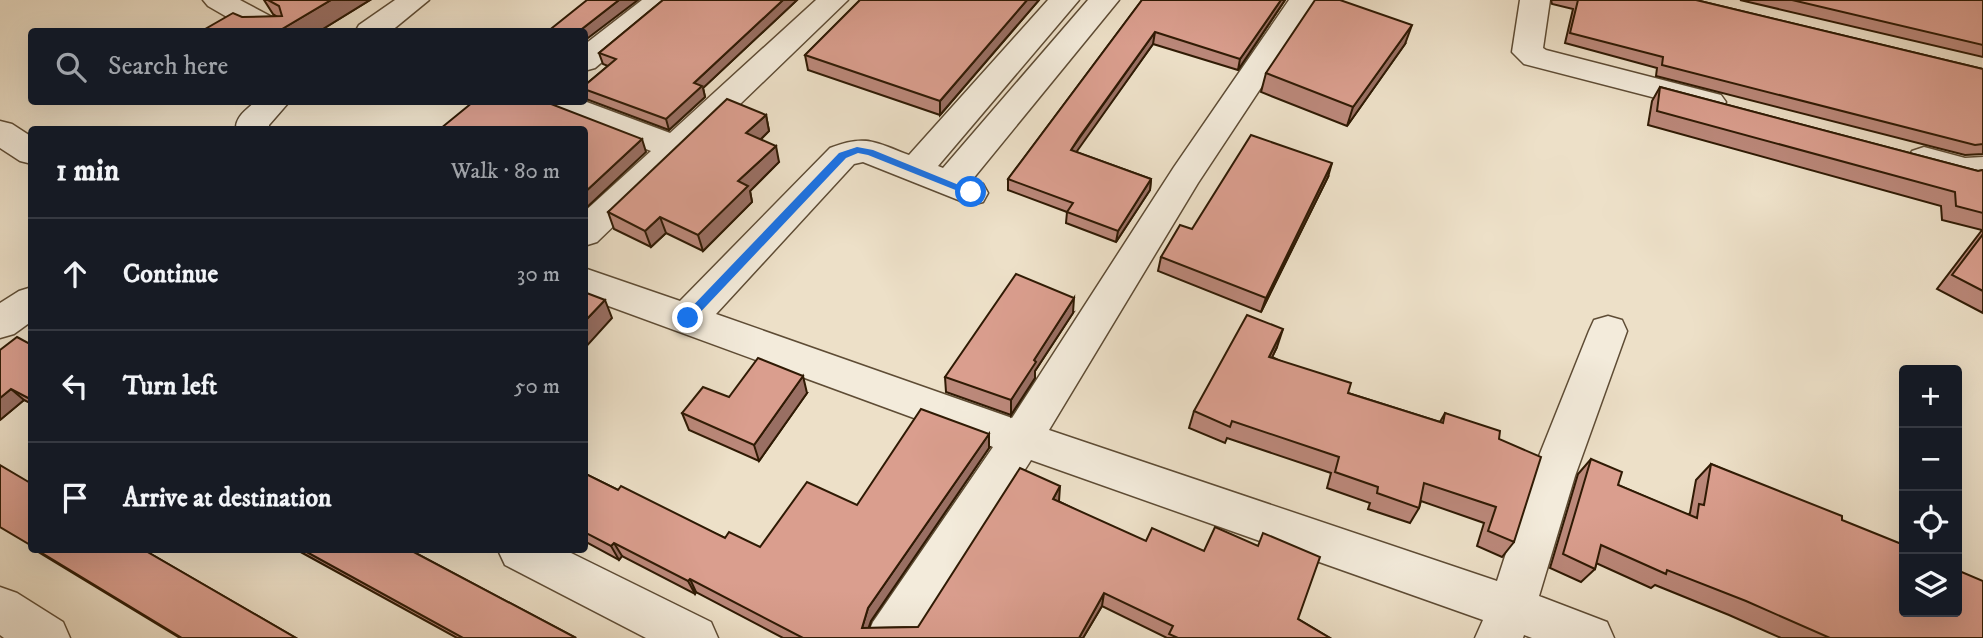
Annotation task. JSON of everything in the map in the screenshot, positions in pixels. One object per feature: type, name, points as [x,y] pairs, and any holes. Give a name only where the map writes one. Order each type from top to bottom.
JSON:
[{"type":"street","points":[[218,0],[269,28]]},
{"type":"street","points":[[376,28],[414,0]]},
{"type":"street","points":[[588,58],[660,0]]},
{"type":"street","points":[[588,229],[833,0]]},
{"type":"street","points":[[916,169],[1064,0]]},
{"type":"street","points":[[688,318],[842,156],[857,150],[869,152],[960,188],[1104,0]]},
{"type":"street","points":[[1535,0],[1526,47],[1527,52],[1535,57],[1737,110]]},
{"type":"street","points":[[890,638],[1022,439],[1186,175],[1302,4]]},
{"type":"street","points":[[252,126],[252,123],[270,105]]},
{"type":"street","points":[[564,105],[674,147]]},
{"type":"street","points":[[0,132],[28,150]]},
{"type":"street","points":[[1898,152],[1965,170],[1983,169]]},
{"type":"street","points":[[588,283],[1022,439],[1505,623],[1590,638]]},
{"type":"street","points":[[0,323],[28,304]]},
{"type":"street","points":[[1505,623],[1553,476],[1608,331]]},
{"type":"street","points":[[527,553],[694,638]]},
{"type":"street","points":[[0,609],[46,638]]},
{"type":"building","points":[[268,0],[331,0],[284,28],[207,28],[233,13],[242,17],[282,16],[279,6]]},
{"type":"building","points":[[587,0],[619,0],[583,28],[552,28]]},
{"type":"building","points":[[663,0],[783,0],[694,83],[702,86],[666,119],[588,90],[588,83],[616,59],[599,53]]},
{"type":"building","points":[[860,0],[1027,0],[940,101],[805,55]]},
{"type":"building","points":[[1142,0],[1281,0],[1240,59],[1155,32],[1080,136],[1071,150],[1151,179],[1118,231],[1067,212],[1073,203],[1008,179]]},
{"type":"building","points":[[1315,0],[1340,0],[1412,25],[1353,107],[1266,73]]},
{"type":"building","points":[[1578,0],[1696,0],[1983,69],[1983,144],[1975,145],[1662,65],[1663,57],[1570,33]]},
{"type":"building","points":[[1792,0],[1983,0],[1983,45]]},
{"type":"building","points":[[1660,87],[1978,171],[1983,170],[1983,213],[1956,206],[1955,192],[1657,111]]},
{"type":"building","points":[[727,99],[766,115],[746,133],[776,146],[738,181],[748,186],[698,235],[660,217],[645,231],[608,212]]},
{"type":"building","points":[[469,105],[554,105],[642,139],[588,189],[588,126],[444,126]]},
{"type":"building","points":[[1251,135],[1332,163],[1266,298],[1161,257],[1180,225],[1192,229]]},
{"type":"building","points":[[1983,234],[1983,291],[1952,275]]},
{"type":"building","points":[[1016,274],[1074,298],[1011,400],[945,377]]},
{"type":"building","points":[[588,294],[605,300],[588,318]]},
{"type":"building","points":[[1247,315],[1283,329],[1269,357],[1351,383],[1348,393],[1443,423],[1445,413],[1500,431],[1499,439],[1541,457],[1514,542],[1488,531],[1496,507],[1424,483],[1419,508],[1377,493],[1378,487],[1335,472],[1339,457],[1232,421],[1230,427],[1194,411]]},
{"type":"building","points":[[17,337],[28,343],[28,398],[11,389],[0,398],[0,350]]},
{"type":"building","points":[[758,358],[803,376],[754,445],[682,413],[703,387],[729,397]]},
{"type":"building","points":[[921,409],[989,434],[868,608],[862,628],[918,627],[1020,468],[1060,486],[1053,499],[1146,541],[1152,528],[1204,551],[1215,527],[1258,546],[1263,533],[1320,557],[1298,619],[1330,638],[1178,638],[1169,634],[1173,626],[1104,593],[1079,638],[803,638],[690,579],[688,581],[614,543],[611,546],[588,534],[588,475],[618,490],[621,486],[725,538],[729,532],[760,547],[807,482],[857,505]]},
{"type":"building","points":[[1591,459],[1622,472],[1618,485],[1697,518],[1699,504],[1704,505],[1711,464],[1842,516],[1842,520],[1899,543],[1899,617],[1962,617],[1962,572],[1983,581],[1983,638],[1830,638],[1746,601],[1667,570],[1666,574],[1601,545],[1595,569],[1563,554]]},
{"type":"building","points":[[0,465],[28,482],[28,544],[0,527]]},
{"type":"building","points":[[42,553],[149,553],[296,638],[182,638]]},
{"type":"building","points":[[308,553],[416,553],[576,638],[463,638]]},
{"type":"route","points":[[688,318],[842,156],[857,150],[869,152],[971,192]]}]
